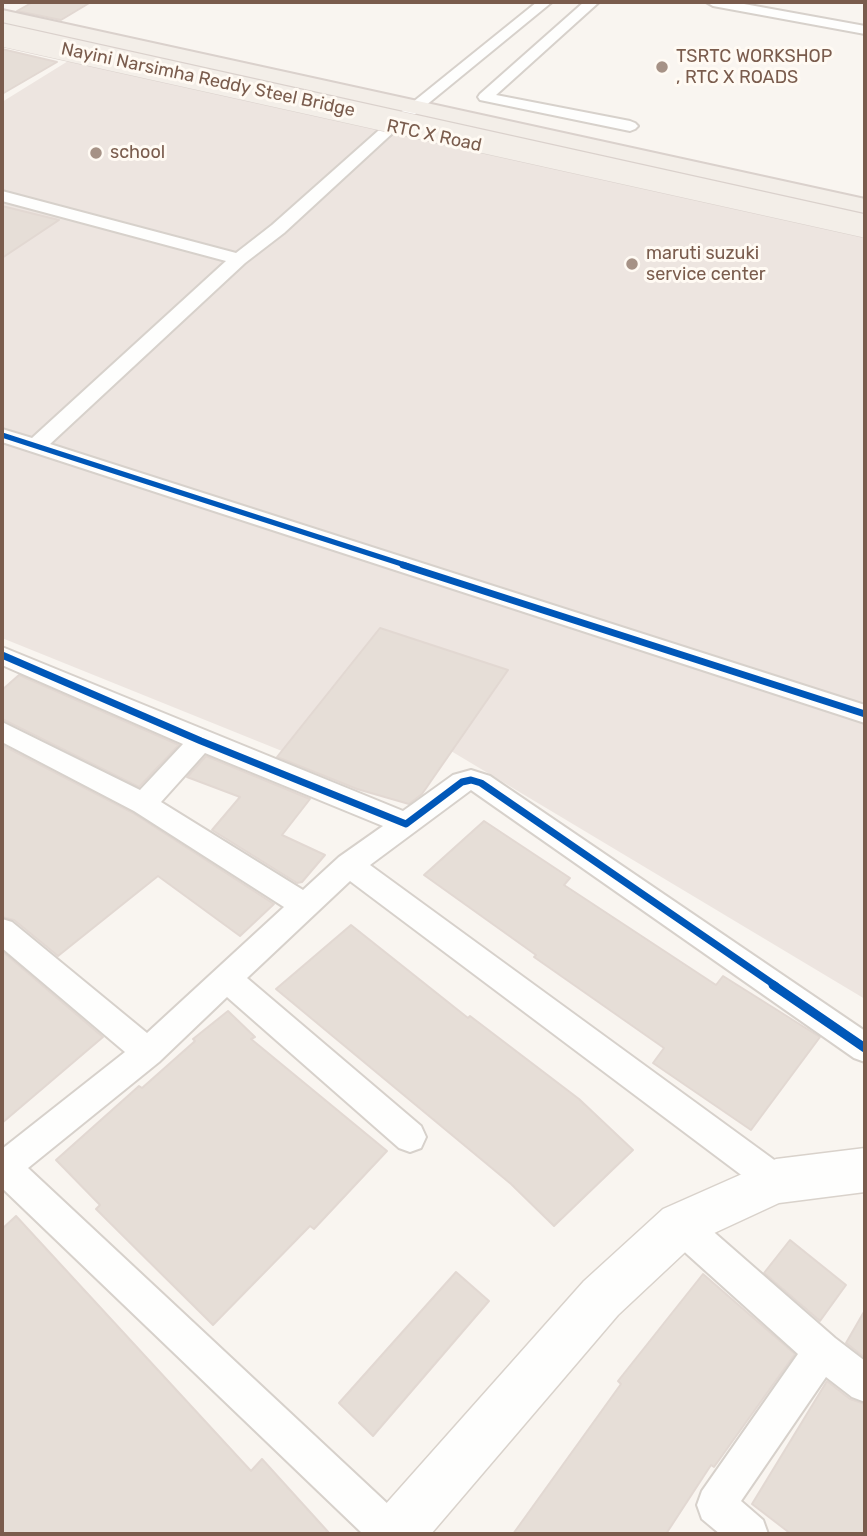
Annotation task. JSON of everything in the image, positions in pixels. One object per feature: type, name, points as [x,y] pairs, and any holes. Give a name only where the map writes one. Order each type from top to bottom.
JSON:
[{"type":"main road","name":"RTC X Road","points":[[2,16],[865,206]]},
{"type":"main road","name":"Nayini Narsimha Reddy Steel Bridge","points":[[2,24],[865,215]]},
{"type":"main road","name":"RTC X Road","points":[[2,37],[865,232]]},
{"type":"main road","name":"Nayini Narsimha Reddy Steel Bridge","points":[[2,37],[865,226]]},
{"type":"street","points":[[35,446],[239,259],[278,229],[392,126],[545,2]]},
{"type":"street","points":[[713,2],[865,30]]},
{"type":"street","points":[[591,3],[485,97],[630,126]]},
{"type":"street","points":[[2,196],[239,259]]},
{"type":"street","points":[[2,435],[865,714]]},
{"type":"street","points":[[2,655],[201,741],[406,824]]},
{"type":"street","points":[[2,731],[143,804],[305,906]]},
{"type":"street","points":[[143,804],[201,741]]},
{"type":"street","points":[[865,1048],[481,783],[471,780],[462,782],[349,865],[148,1052],[3,1168],[393,1534],[601,1298],[680,1225],[776,1181],[865,1170]]},
{"type":"street","points":[[349,865],[776,1181]]},
{"type":"street","points":[[2,931],[148,1052]]},
{"type":"street","points":[[227,979],[410,1137]]},
{"type":"street","points":[[680,1225],[822,1350],[865,1384]]},
{"type":"street","points":[[749,1534],[716,1505],[822,1350]]},
{"type":"shaded area","points":[[73,58],[865,235],[865,999],[446,748],[386,793],[2,638],[2,102]]},
{"type":"building","points":[[33,2],[91,2],[61,20],[17,11]]},
{"type":"building","points":[[2,49],[57,62],[2,94]]},
{"type":"building","points":[[2,206],[59,220],[2,258]]},
{"type":"building","points":[[380,628],[508,670],[422,794],[409,804],[357,789],[277,757]]},
{"type":"building","points":[[19,675],[179,745],[139,787],[2,719],[2,690]]},
{"type":"building","points":[[2,745],[133,813],[274,904],[240,936],[158,876],[58,956],[14,920],[2,917]]},
{"type":"building","points":[[206,756],[310,799],[282,835],[325,855],[302,882],[297,883],[212,830],[240,797],[187,777]]},
{"type":"building","points":[[484,821],[570,878],[564,885],[716,985],[723,976],[820,1037],[751,1130],[653,1063],[664,1048],[534,957],[536,955],[424,875]]},
{"type":"building","points":[[351,925],[468,1018],[470,1016],[579,1099],[633,1150],[554,1226],[511,1184],[276,989]]},
{"type":"building","points":[[2,951],[103,1037],[2,1123]]},
{"type":"building","points":[[228,1011],[255,1037],[251,1039],[387,1151],[314,1229],[310,1226],[213,1325],[96,1209],[100,1205],[56,1160]]},
{"type":"building","points":[[16,1216],[251,1471],[262,1459],[330,1534],[2,1534],[2,1229]]},
{"type":"building","points":[[790,1240],[846,1285],[820,1321],[764,1273]]},
{"type":"building","points":[[456,1272],[489,1301],[373,1436],[339,1403]]},
{"type":"building","points":[[703,1274],[795,1354],[714,1467],[711,1465],[666,1534],[513,1534],[621,1384],[618,1381]]},
{"type":"building","points":[[865,1310],[865,1358],[846,1343]]},
{"type":"building","points":[[827,1381],[850,1399],[865,1404],[865,1534],[791,1534],[752,1504]]},
{"type":"cycle path","points":[[2,435],[865,714]]},
{"type":"cycle path","points":[[2,655],[201,741],[406,824],[462,782],[471,780],[481,783],[865,1048]]},
{"type":"place","name":"TSRTC WORKSHOP , RTC X ROADS","points":[[662,67]]},
{"type":"place","name":"school","points":[[96,153]]},
{"type":"place","name":"maruti suzuki service center","points":[[632,264]]}]
